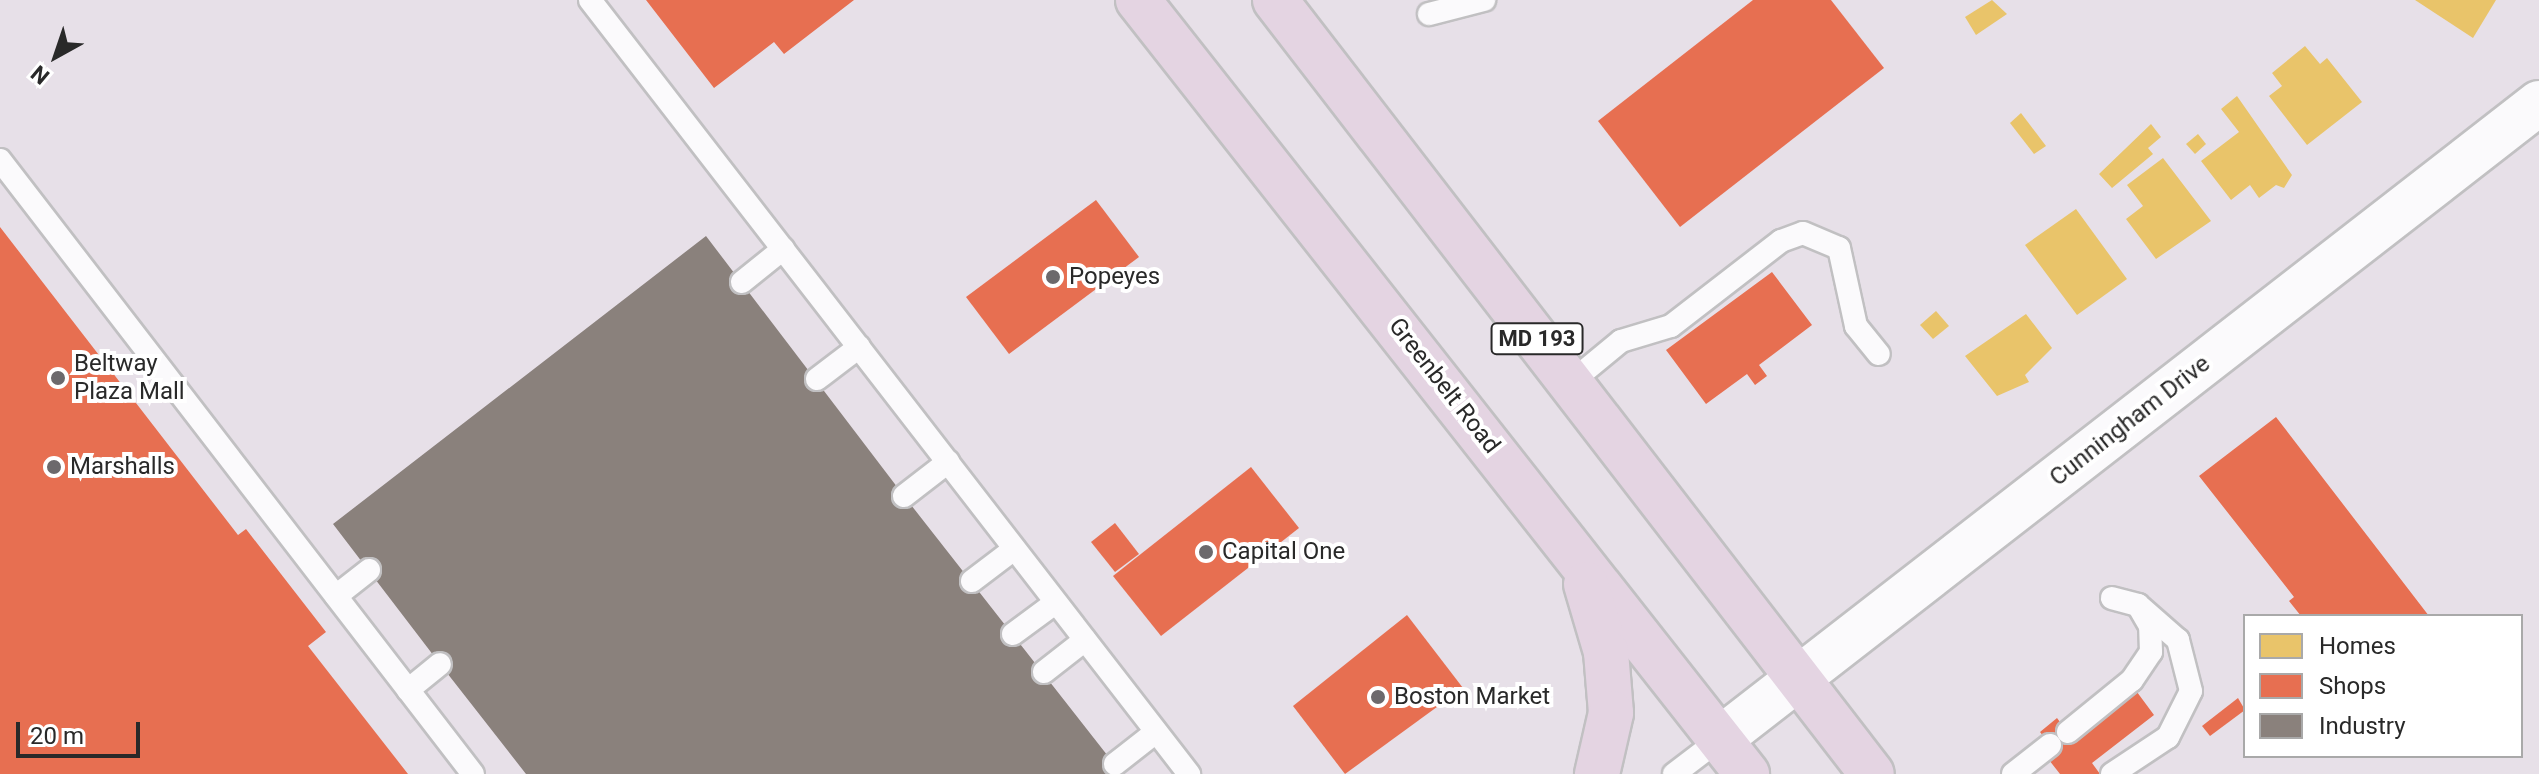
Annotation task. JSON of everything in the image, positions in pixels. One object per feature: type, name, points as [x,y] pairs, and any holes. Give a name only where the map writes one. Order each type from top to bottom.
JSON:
[{"type":"main road","name":"Greenbelt Road","points":[[1138,0],[1747,774]]},
{"type":"main road","name":"MD 193","points":[[1275,0],[1872,774]]},
{"type":"main road","points":[[1573,552],[1606,652],[1611,713],[1597,774]]},
{"type":"street","name":"Cunningham Drive","points":[[1720,739],[2539,103]]},
{"type":"lane","points":[[590,0],[1189,774]]},
{"type":"lane","points":[[1438,7],[1484,0]]},
{"type":"lane","points":[[0,160],[473,774]]},
{"type":"lane","points":[[1570,383],[1621,341],[1671,326],[1781,241],[1814,233],[1839,248],[1856,326],[1879,354]]},
{"type":"lane","points":[[742,282],[783,249]]},
{"type":"lane","points":[[817,379],[859,347]]},
{"type":"lane","points":[[904,496],[948,462]]},
{"type":"lane","points":[[972,581],[1014,549]]},
{"type":"lane","points":[[336,596],[369,570]]},
{"type":"lane","points":[[2112,598],[2138,605],[2178,640],[2191,691],[2174,731],[2112,774]]},
{"type":"lane","points":[[1013,634],[1055,603]]},
{"type":"lane","points":[[2013,774],[2059,739],[2148,660],[2154,640],[2138,605]]},
{"type":"lane","points":[[1044,672],[1085,640]]},
{"type":"lane","points":[[408,690],[440,664]]},
{"type":"lane","points":[[1115,764],[1156,732]]},
{"type":"lane","points":[[1674,774],[1720,739]]},
{"type":"building: Homes","points":[[1992,0],[2007,14],[1976,35],[1965,17]]},
{"type":"building: Homes","points":[[2415,0],[2496,0],[2473,38]]},
{"type":"building: Homes","points":[[2305,46],[2320,64],[2327,58],[2362,102],[2307,145],[2269,96],[2282,86],[2272,73]]},
{"type":"building: Homes","points":[[2237,96],[2292,175],[2284,188],[2276,185],[2259,198],[2250,185],[2231,200],[2201,161],[2239,132],[2221,109]]},
{"type":"building: Homes","points":[[2021,113],[2046,146],[2034,154],[2010,123]]},
{"type":"building: Homes","points":[[2151,124],[2161,137],[2148,148],[2153,154],[2112,188],[2099,174]]},
{"type":"building: Homes","points":[[2198,134],[2206,144],[2195,154],[2186,144]]},
{"type":"building: Homes","points":[[2163,158],[2211,221],[2156,259],[2126,219],[2143,206],[2127,185]]},
{"type":"building: Homes","points":[[2076,209],[2127,279],[2077,315],[2025,245]]},
{"type":"building: Homes","points":[[1936,311],[1949,326],[1933,339],[1920,325]]},
{"type":"building: Homes","points":[[2026,314],[2052,348],[2025,375],[2029,382],[1997,396],[1965,356]]},
{"type":"building: Shops","points":[[646,0],[854,0],[784,54],[774,42],[714,88]]},
{"type":"building: Shops","points":[[1753,0],[1831,0],[1884,68],[1680,227],[1598,121]]},
{"type":"building: Shops","name":"Popeyes","points":[[1096,200],[1139,257],[1009,354],[966,297]]},
{"type":"building: Shops","name":"Beltway Plaza Mall","points":[[0,227],[238,535],[246,529],[326,632],[308,646],[408,774],[0,774]]},
{"type":"building: Shops","points":[[1772,272],[1812,325],[1759,365],[1767,376],[1755,385],[1747,374],[1706,404],[1666,350]]},
{"type":"building: Shops","points":[[2276,417],[2427,614],[2299,614],[2289,601],[2294,597],[2199,476]]},
{"type":"building: Shops","name":"Capital One","points":[[1251,467],[1299,528],[1161,636],[1113,576]]},
{"type":"building: Shops","points":[[1115,523],[1139,554],[1115,572],[1091,542]]},
{"type":"building: Shops","name":"Boston Market","points":[[1407,615],[1463,688],[1345,774],[1293,706]]},
{"type":"building: Shops","points":[[2137,692],[2154,715],[2092,763],[2100,774],[2060,774],[2049,760],[2057,754],[2040,732],[2057,718],[2074,741]]},
{"type":"building: Shops","points":[[2238,698],[2243,711],[2210,736],[2202,726]]},
{"type":"building: Industry","points":[[706,236],[904,496],[1122,774],[526,774],[440,664],[333,524]]},
{"type":"place","name":"Popeyes","points":[[1053,277]]},
{"type":"place","name":"Beltway Plaza Mall","points":[[58,378]]},
{"type":"place","name":"Marshalls","points":[[54,467]]},
{"type":"place","name":"Capital One","points":[[1206,552]]},
{"type":"place","name":"Boston Market","points":[[1378,697]]}]
